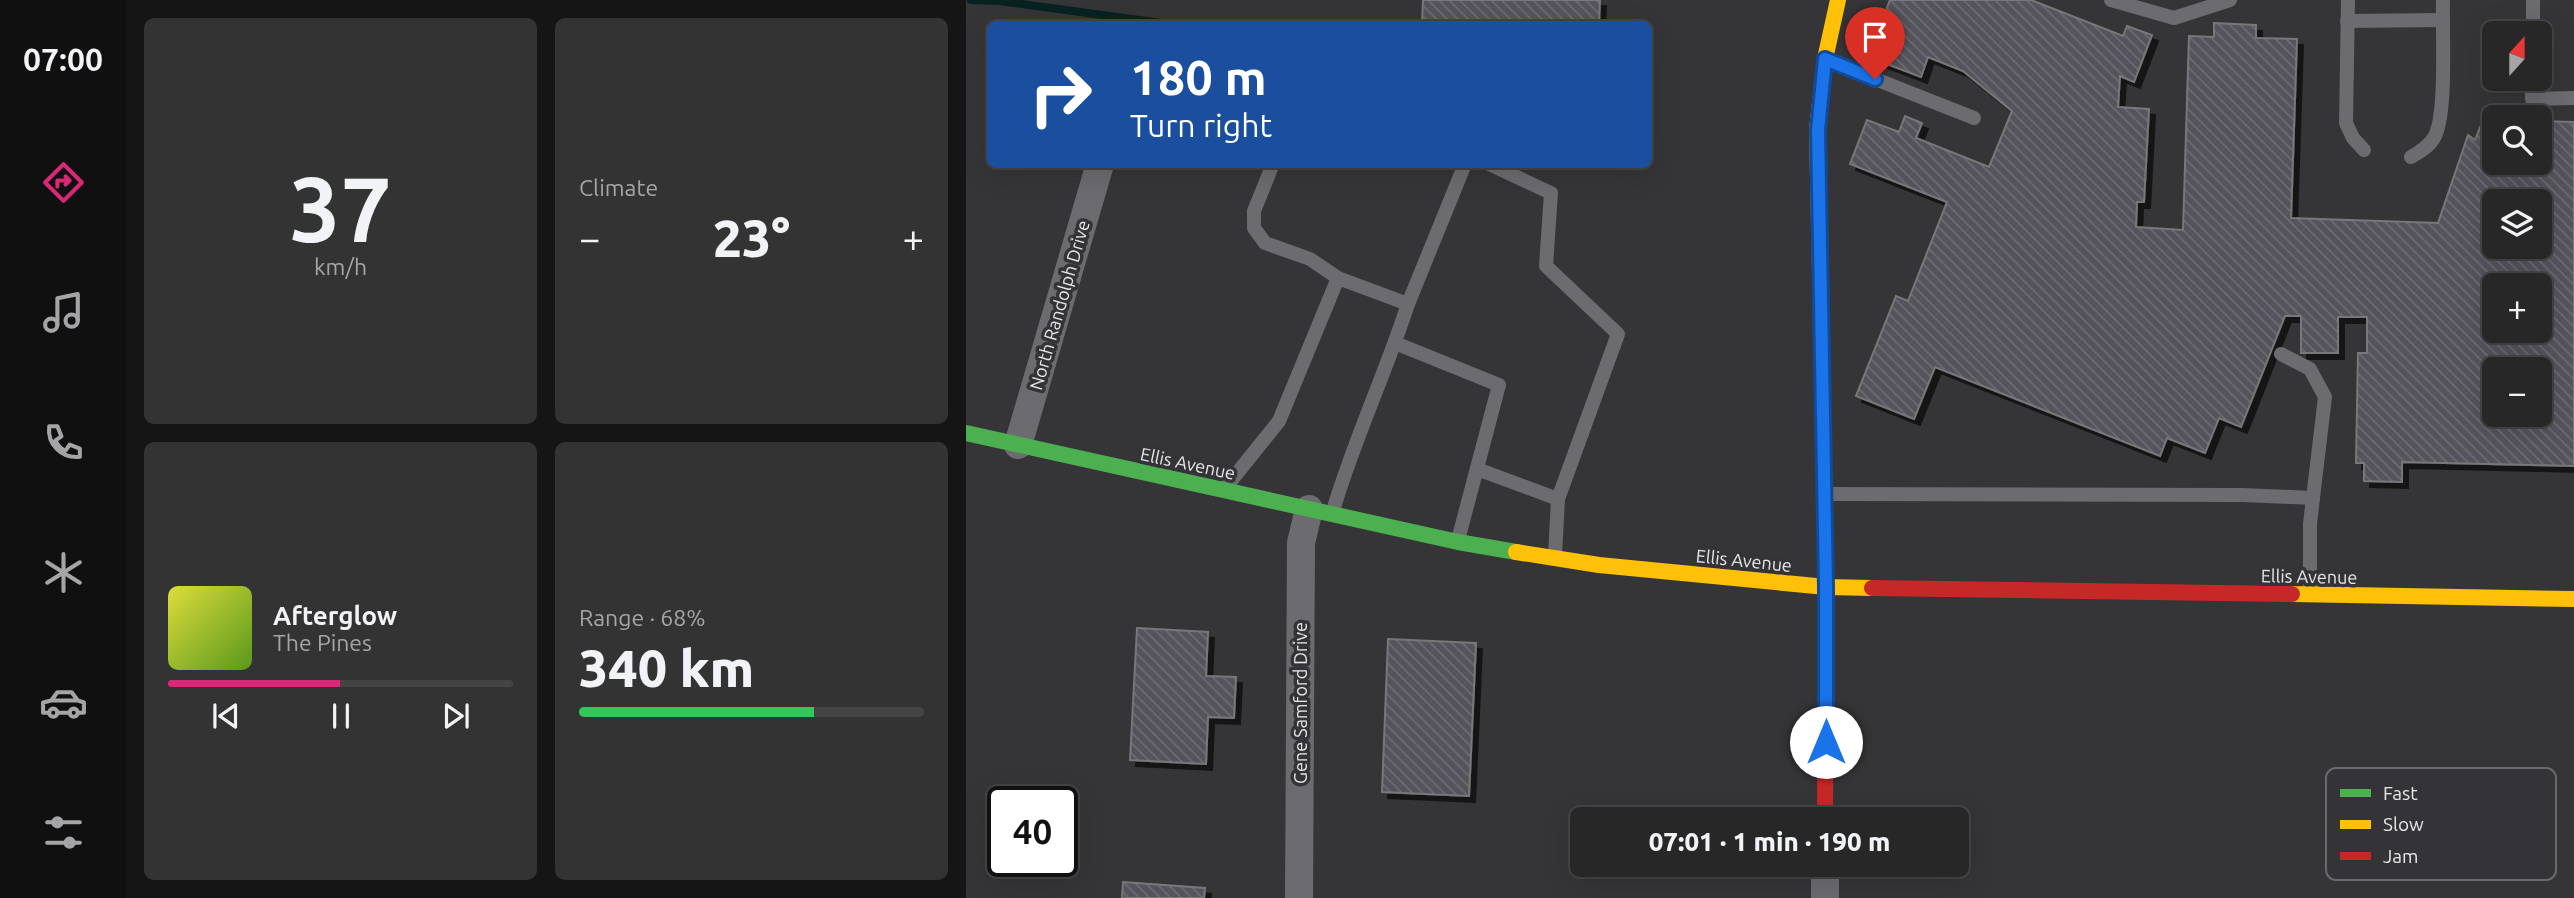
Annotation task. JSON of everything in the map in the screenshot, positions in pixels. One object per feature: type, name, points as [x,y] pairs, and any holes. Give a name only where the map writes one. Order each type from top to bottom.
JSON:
[{"type":"street","points":[[1825,807],[1826,587],[1818,130],[1825,59],[1838,0]]},
{"type":"street","name":"North Randolph Drive","points":[[1018,445],[1099,168]]},
{"type":"street","name":"Ellis Avenue","points":[[966,433],[1458,542],[1599,565],[1826,587],[2574,599]]},
{"type":"street","name":"Gene Samford Drive","points":[[1299,898],[1301,543],[1320,512]]},
{"type":"street","points":[[1825,877],[1825,898]]},
{"type":"lane","points":[[2111,0],[2174,18],[2230,0]]},
{"type":"lane","points":[[2348,0],[2346,123],[2353,138],[2364,150]]},
{"type":"lane","points":[[2411,157],[2425,149],[2435,136],[2441,112],[2443,0]]},
{"type":"lane","points":[[2533,0],[2533,21]]},
{"type":"lane","points":[[2347,21],[2442,20]]},
{"type":"lane","points":[[1825,59],[1974,118]]},
{"type":"lane","points":[[2532,91],[2532,99],[2574,98]]},
{"type":"lane","points":[[1271,168],[1254,211],[1254,228],[1265,243],[1310,260],[1338,278],[1408,304]]},
{"type":"lane","points":[[1320,512],[1344,474],[1408,304],[1463,168]]},
{"type":"lane","points":[[1498,168],[1551,193],[1546,265],[1618,334],[1558,499],[1555,558]]},
{"type":"lane","points":[[1223,491],[1279,421],[1338,278]]},
{"type":"lane","points":[[1395,343],[1499,385],[1458,542]]},
{"type":"lane","points":[[2281,354],[2310,369],[2325,397],[2310,524],[2310,595]]},
{"type":"lane","points":[[1477,469],[1558,499]]},
{"type":"lane","points":[[1825,494],[2242,495],[2313,498]]},
{"type":"building","points":[[1423,0],[1600,0],[1599,21],[1422,21]]},
{"type":"building","points":[[1890,0],[2031,0],[2123,36],[2127,26],[2152,35],[2134,82],[2120,76],[2118,107],[2149,109],[2144,202],[2137,202],[2136,227],[2183,230],[2189,36],[2214,37],[2214,23],[2256,25],[2256,38],[2297,39],[2291,218],[2438,223],[2468,135],[2475,140],[2482,122],[2482,175],[2552,175],[2552,121],[2574,122],[2574,466],[2402,462],[2402,482],[2364,481],[2364,463],[2356,463],[2358,353],[2367,353],[2367,317],[2338,317],[2338,353],[2301,353],[2301,316],[2285,316],[2241,427],[2219,418],[2205,453],[2167,438],[2160,456],[1935,367],[1914,419],[1856,396],[1896,296],[1908,301],[1947,202],[1850,164],[1867,120],[1899,132],[1905,116],[1922,123],[1916,138],[1989,167],[2012,111],[1963,71],[1928,57],[1921,77],[1868,57]]},
{"type":"building","points":[[1137,628],[1208,632],[1206,676],[1236,677],[1234,718],[1208,717],[1206,764],[1130,760]]},
{"type":"building","points":[[1388,639],[1476,643],[1469,796],[1382,792]]},
{"type":"building","points":[[1123,882],[1205,888],[1204,898],[1122,898]]},
{"type":"waterway","points":[[971,0],[1000,1],[1146,21]]},
{"type":"traffic: fast","points":[[966,433],[1458,542],[1516,552]]},
{"type":"traffic: slow","points":[[1823,415],[1817,130],[1825,59],[1838,0]]},
{"type":"traffic: slow","points":[[1516,552],[1599,565],[1826,587],[1872,588]]},
{"type":"traffic: slow","points":[[2292,594],[2574,599]]},
{"type":"traffic: jam","points":[[1823,415],[1825,807]]},
{"type":"traffic: jam","points":[[1872,588],[2292,594]]},
{"type":"route","points":[[1826,742],[1818,130],[1825,59],[1875,79]]}]
